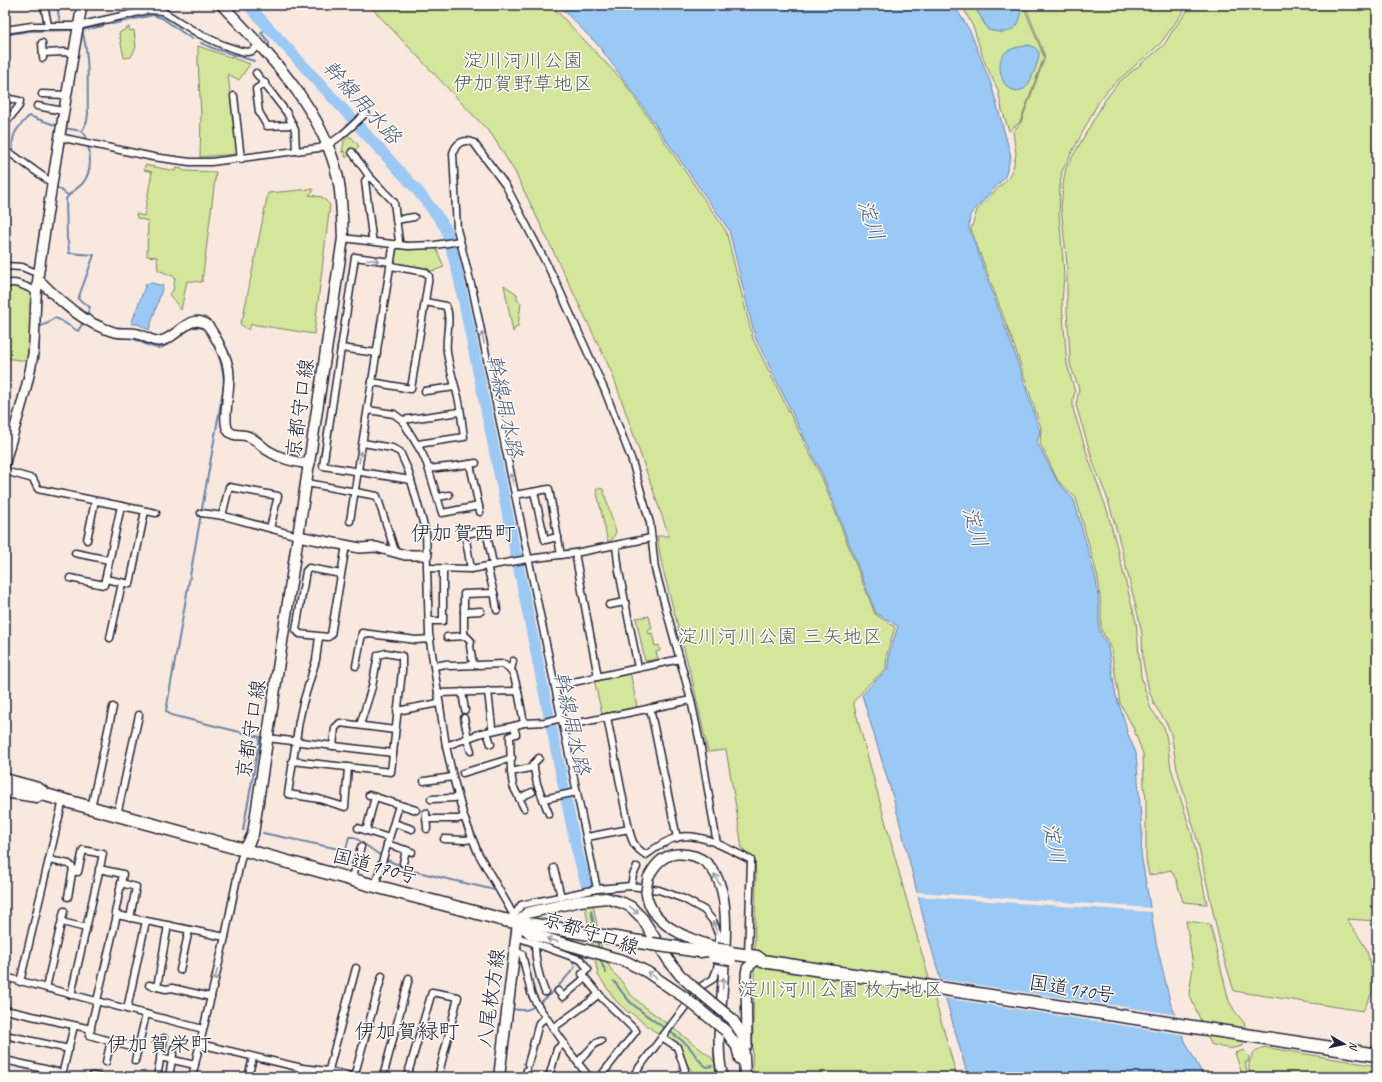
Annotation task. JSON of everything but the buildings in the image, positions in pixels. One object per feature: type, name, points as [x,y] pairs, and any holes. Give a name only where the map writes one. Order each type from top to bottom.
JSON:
[{"type":"highway","name":"国道170号","points":[[5,780],[38,789],[42,796]]},
{"type":"highway","name":"国道170号","points":[[5,787],[63,800],[117,815],[243,854],[516,920],[589,935],[700,951],[706,955],[715,952],[731,954],[755,960],[1377,1055]]},
{"type":"highway","points":[[5,791],[42,796]]},
{"type":"main road","name":"京都守口線","points":[[222,5],[260,45],[291,82],[312,112],[328,145],[338,178],[341,197],[343,238],[253,834],[243,854]]},
{"type":"main road","name":"京都守口線","points":[[598,894],[631,907],[642,918],[669,961],[680,975],[732,1018],[740,1031],[742,1038],[743,1075],[737,1047],[726,1031],[684,1002],[647,972],[625,961],[610,956],[531,934],[516,920],[528,913],[580,901],[598,894]]},
{"type":"main road","name":"八尾枚方線","points":[[499,1077],[516,950],[516,920]]},
{"type":"street","points":[[44,5],[48,25]]},
{"type":"street","points":[[5,463],[29,374],[33,353],[37,284],[63,111],[82,5]]},
{"type":"street","points":[[5,30],[48,25],[78,26],[148,10],[162,11],[199,34],[223,45],[247,52],[252,51],[260,45]]},
{"type":"street","points":[[42,43],[43,56],[65,52],[74,54]]},
{"type":"street","points":[[256,73],[265,83],[293,125],[295,130],[296,151]]},
{"type":"street","points":[[265,83],[256,89],[259,112],[267,126],[293,125]]},
{"type":"street","points":[[42,94],[66,95]]},
{"type":"street","points":[[234,96],[242,159]]},
{"type":"street","points":[[5,98],[20,101],[19,106],[5,122]]},
{"type":"street","points":[[37,106],[63,111]]},
{"type":"street","points":[[59,137],[153,157],[190,162],[211,162],[319,148],[328,145],[344,134],[366,113]]},
{"type":"street","points":[[598,894],[587,837],[574,793],[564,726],[473,292],[457,229],[453,153],[455,147],[460,142],[469,140],[474,143],[506,186],[555,280],[605,391],[632,461],[650,523],[655,569],[691,700],[702,748],[717,844]]},
{"type":"street","points":[[5,152],[13,155],[52,183]]},
{"type":"street","points":[[350,521],[393,248],[399,241],[394,202],[369,176],[352,152]]},
{"type":"street","points":[[369,176],[365,181],[372,241]]},
{"type":"street","points":[[396,220],[414,218]]},
{"type":"street","points":[[343,238],[408,246],[460,242]]},
{"type":"street","points":[[372,382],[411,388],[429,276],[425,272],[355,257],[322,466],[411,480]]},
{"type":"street","points":[[5,266],[22,267],[37,284],[81,317],[115,332],[137,334],[152,341],[159,342],[167,340],[188,324],[195,321],[206,324],[211,328],[226,358],[228,366],[229,390],[226,419],[228,431],[231,433],[248,436],[266,450],[282,459],[310,464]]},
{"type":"street","points":[[5,285],[12,283],[21,285],[37,284]]},
{"type":"street","points":[[418,444],[464,437],[447,352],[446,338],[449,317],[448,310],[446,306],[425,302]]},
{"type":"street","points":[[341,348],[377,353]]},
{"type":"street","points":[[425,391],[435,393],[455,387]]},
{"type":"street","points":[[368,410],[394,414],[402,420],[418,444],[429,469],[442,513],[479,509],[473,463],[454,467],[429,469]]},
{"type":"street","points":[[413,411],[416,418]]},
{"type":"street","points":[[402,420],[460,412]]},
{"type":"street","points":[[363,443],[392,448],[400,452],[408,470],[426,533],[430,639],[446,746],[464,817],[478,853],[516,920]]},
{"type":"street","points":[[5,471],[33,479],[38,489],[156,513]]},
{"type":"street","points":[[307,483],[377,496],[395,552]]},
{"type":"street","points":[[222,516],[229,487],[278,496],[270,528]]},
{"type":"street","points":[[515,495],[549,489],[561,555]]},
{"type":"street","points":[[534,492],[545,540],[558,537]]},
{"type":"street","points":[[438,497],[449,495]]},
{"type":"street","points":[[87,540],[94,501]]},
{"type":"street","points":[[70,578],[104,585],[122,506]]},
{"type":"street","points":[[105,579],[130,584],[145,511]]},
{"type":"street","points":[[201,513],[222,516],[298,536],[360,548],[376,547],[405,555],[427,555]]},
{"type":"street","points":[[471,569],[465,534],[486,530],[497,610]]},
{"type":"street","points":[[428,568],[471,569],[616,546],[651,538]]},
{"type":"street","points":[[341,574],[309,568],[306,571],[296,630],[300,634],[328,638],[331,635],[346,545]]},
{"type":"street","points":[[616,546],[619,571],[638,668]]},
{"type":"street","points":[[75,553],[109,560]]},
{"type":"street","points":[[575,553],[598,677]]},
{"type":"street","points":[[429,621],[443,621],[443,569]]},
{"type":"street","points":[[110,638],[122,583]]},
{"type":"street","points":[[464,636],[464,594],[494,593]]},
{"type":"street","points":[[609,605],[625,602]]},
{"type":"street","points":[[464,612],[481,611]]},
{"type":"street","points":[[356,666],[362,633],[416,640],[430,639]]},
{"type":"street","points":[[319,636],[316,660],[303,703],[295,741],[288,794],[320,799],[345,807],[348,768]]},
{"type":"street","points":[[447,637],[466,636],[470,641],[473,664]]},
{"type":"street","points":[[292,761],[391,772],[402,671],[402,656],[386,653],[378,655],[372,687],[360,725]]},
{"type":"street","points":[[555,686],[680,659]]},
{"type":"street","points":[[511,670],[513,661]]},
{"type":"street","points":[[434,666],[446,664],[450,666],[504,664],[513,673],[524,723]]},
{"type":"street","points":[[488,691],[492,727]]},
{"type":"street","points":[[438,693],[518,691]]},
{"type":"street","points":[[462,692],[465,710]]},
{"type":"street","points":[[564,726],[691,700]]},
{"type":"street","points":[[397,711],[439,703]]},
{"type":"street","points":[[91,808],[113,707]]},
{"type":"street","points":[[650,708],[677,838]]},
{"type":"street","points":[[117,815],[139,715]]},
{"type":"street","points":[[607,717],[632,841],[644,857],[667,842],[677,838],[689,836],[702,838],[751,860],[755,960],[747,968],[746,974],[747,1044],[743,1075]]},
{"type":"street","points":[[464,718],[467,738],[471,751]]},
{"type":"street","points":[[446,746],[487,732],[524,723],[545,722],[562,718]]},
{"type":"street","points":[[333,746],[335,728],[340,723],[395,730]]},
{"type":"street","points":[[514,726],[516,734],[510,736],[512,758],[511,772],[513,786],[524,808]]},
{"type":"street","points":[[487,732],[491,744]]},
{"type":"street","points":[[267,738],[393,753]]},
{"type":"street","points":[[463,773],[487,762],[512,758]]},
{"type":"street","points":[[539,758],[533,764],[537,784],[549,814]]},
{"type":"street","points":[[511,772],[534,767]]},
{"type":"street","points":[[424,781],[454,777]]},
{"type":"street","points":[[519,798],[532,792]]},
{"type":"street","points":[[543,799],[574,793]]},
{"type":"street","points":[[366,830],[372,796],[416,810]]},
{"type":"street","points":[[431,799],[454,798],[458,796]]},
{"type":"street","points":[[20,982],[63,800]]},
{"type":"street","points":[[375,886],[399,805]]},
{"type":"street","points":[[427,829],[426,816],[458,819],[464,817]]},
{"type":"street","points":[[394,823],[412,829]]},
{"type":"street","points":[[358,828],[366,830],[409,851],[403,863]]},
{"type":"street","points":[[587,837],[629,829]]},
{"type":"street","points":[[444,839],[465,840],[472,838]]},
{"type":"street","points":[[352,880],[361,847]]},
{"type":"street","points":[[71,995],[103,854],[83,850],[78,872],[73,871]]},
{"type":"street","points":[[192,1077],[243,854]]},
{"type":"street","points":[[715,952],[668,926],[658,918],[653,911],[643,889],[658,863],[666,857],[684,854],[702,860],[710,867],[721,887],[724,899],[726,923],[719,1038],[720,1067],[723,1077]]},
{"type":"street","points":[[49,860],[69,864],[73,868],[68,897]]},
{"type":"street","points":[[631,886],[633,875],[637,867]]},
{"type":"street","points":[[554,868],[560,897]]},
{"type":"street","points":[[99,869],[123,874],[115,913],[117,915],[89,1035],[138,1049]]},
{"type":"street","points":[[121,883],[136,887],[130,918]]},
{"type":"street","points":[[516,920],[521,905],[560,897],[598,894],[631,886],[643,889],[659,890],[684,899],[704,910],[713,921],[719,936],[717,970],[713,979],[700,987],[684,1002],[671,1025],[632,1077]]},
{"type":"street","points":[[46,988],[64,911]]},
{"type":"street","points":[[117,915],[225,937]]},
{"type":"street","points":[[127,1009],[146,921]]},
{"type":"street","points":[[62,922],[86,928]]},
{"type":"street","points":[[157,987],[168,925]]},
{"type":"street","points":[[180,970],[189,930]]},
{"type":"street","points":[[517,937],[581,960],[588,969],[582,974],[585,978],[636,1031],[600,1077]]},
{"type":"street","points":[[535,943],[535,960],[540,981],[545,992]]},
{"type":"street","points":[[516,950],[522,954],[531,993],[537,1005],[554,1028],[564,1045],[589,1077]]},
{"type":"street","points":[[328,1074],[356,968]]},
{"type":"street","points":[[200,1044],[253,1058],[328,1074],[355,1077],[382,976]]},
{"type":"street","points":[[5,991],[7,977],[20,982],[203,1028]]},
{"type":"street","points":[[383,1077],[409,978]]},
{"type":"street","points":[[558,991],[563,997],[585,978]]},
{"type":"street","points":[[149,985],[166,989],[172,988],[210,997]]},
{"type":"street","points":[[407,1077],[432,992],[458,998],[438,1077]]},
{"type":"street","points":[[554,1028],[599,994]]},
{"type":"street","points":[[5,1010],[91,1029]]},
{"type":"street","points":[[135,1061],[146,1014]]},
{"type":"street","points":[[525,1077],[539,1023],[546,1017]]},
{"type":"street","points":[[5,1060],[62,1075],[74,1026]]},
{"type":"street","points":[[5,1035],[69,1049]]},
{"type":"street","points":[[662,1037],[676,1047],[686,1070],[680,1077]]},
{"type":"street","points":[[157,1077],[164,1038]]},
{"type":"street","points":[[106,1062],[112,1041]]},
{"type":"street","points":[[578,1062],[596,1042],[601,1041]]},
{"type":"street","points":[[549,1077],[557,1049],[564,1043]]},
{"type":"street","points":[[169,1077],[174,1048]]},
{"type":"street","points":[[160,1057],[195,1065]]},
{"type":"street","points":[[248,1077],[253,1058]]},
{"type":"street","points":[[300,1077],[302,1068]]},
{"type":"street","points":[[92,1077],[99,1077]]},
{"type":"green space","name":"淀川河川公園 三矢地区","points":[[369,5],[551,5],[623,81],[726,231],[753,339],[822,478],[875,614],[895,627],[887,653],[886,669],[869,684],[853,702],[903,887],[957,1077],[752,1077],[756,877],[755,861],[742,849],[726,750],[708,752],[693,683],[662,566],[657,536],[669,536],[612,373],[515,172],[492,135]]},
{"type":"green space","points":[[962,5],[974,5],[988,30],[1020,10],[1019,5],[1023,5],[1044,57],[1020,122],[1009,131],[1002,110],[998,90],[984,61],[974,29]]},
{"type":"green space","points":[[1025,5],[1188,5],[1160,44],[1117,81],[1098,103],[1062,171],[1059,214],[1064,273],[1062,305],[1067,364],[1075,392],[1073,409],[1107,510],[1136,622],[1141,676],[1151,709],[1164,727],[1171,768],[1192,835],[1207,904],[1183,902],[1176,879],[1171,870],[1149,875],[1146,860],[1146,799],[1143,754],[1133,727],[1120,703],[1111,649],[1101,629],[1101,607],[1098,578],[1076,498],[1058,481],[1040,443],[1041,428],[1015,348],[971,229],[977,210],[1008,178],[1013,168],[1016,154],[1013,132],[1021,122],[1045,57]]},
{"type":"green space","points":[[1192,5],[1377,5],[1377,921],[1347,919],[1366,948],[1371,967],[1374,989],[1363,1011],[1234,991],[1221,948],[1198,843],[1177,769],[1171,734],[1167,724],[1154,704],[1149,690],[1143,662],[1142,635],[1139,619],[1117,531],[1107,497],[1094,465],[1076,405],[1079,389],[1070,364],[1067,310],[1067,264],[1061,207],[1066,168],[1105,100],[1119,82],[1164,45],[1173,30]]},
{"type":"green space","points":[[129,27],[130,31],[134,30],[136,47],[131,57],[124,58],[119,33]]},
{"type":"green space","points":[[198,46],[250,64],[239,80],[228,74],[237,154],[200,157],[201,115]]},
{"type":"green space","points":[[348,137],[351,137],[359,146],[346,158],[344,151],[342,153],[344,141]]},
{"type":"green space","points":[[145,165],[175,171],[176,168],[184,171],[216,172],[202,282],[187,281],[181,310],[169,294],[173,291],[175,277],[158,270],[157,257],[147,256],[148,221],[137,218],[136,214],[144,216],[152,172],[144,170]]},
{"type":"green space","points":[[313,189],[313,192],[309,195],[322,197],[330,205],[314,334],[251,324],[249,330],[240,324],[243,317],[268,193]]},
{"type":"green space","points":[[399,248],[436,248],[444,267],[433,271],[398,265],[394,261],[396,251]]},
{"type":"green space","points":[[504,285],[517,294],[517,300],[521,303],[518,326],[513,332]]},
{"type":"green space","points":[[10,286],[23,289],[34,296],[27,361],[5,358],[5,289]]},
{"type":"green space","points":[[596,488],[603,489],[616,532],[612,540],[608,542]]},
{"type":"green space","points":[[649,616],[652,629],[648,630],[649,634],[652,633],[655,646],[659,645],[660,651],[656,652],[658,659],[645,661],[636,618]]},
{"type":"green space","points":[[630,671],[637,707],[602,714],[594,679]]},
{"type":"green space","points":[[593,905],[604,959],[613,972],[629,993],[641,1004],[711,1057],[716,1065],[715,1075],[708,1077],[697,1075],[665,1037],[660,1033],[658,1034],[630,1012],[629,1013],[616,1001],[598,975],[585,906]]},
{"type":"green space","points":[[1186,921],[1210,924],[1229,1001],[1245,1024],[1242,1046],[1226,1048],[1211,1044],[1189,994],[1193,966]]},
{"type":"green space","points":[[1264,1047],[1377,1066],[1377,1077],[1251,1077],[1249,1068],[1250,1059],[1255,1052]]},
{"type":"green space","points":[[1244,1050],[1249,1057],[1248,1062],[1245,1062],[1248,1077],[1243,1077],[1235,1053]]},
{"type":"water","name":"淀川","points":[[558,5],[954,5],[970,31],[991,84],[1011,156],[1005,177],[970,215],[969,228],[1014,351],[1040,432],[1037,442],[1057,481],[1074,500],[1096,579],[1099,606],[1099,630],[1108,647],[1116,696],[1127,732],[1136,753],[1142,831],[1141,854],[1156,942],[1170,1001],[1184,1039],[1204,1077],[968,1077],[927,932],[895,804],[862,695],[888,669],[889,653],[898,626],[876,613],[823,476],[755,337],[729,230],[598,45]]},
{"type":"water","points":[[974,5],[1019,5],[1019,22],[1014,29],[1010,31],[999,32],[988,30]]},
{"type":"water","points":[[1030,45],[1037,49],[1039,53],[1034,72],[1029,83],[1024,89],[1017,91],[1012,90],[1007,87],[1002,77],[1000,71],[1001,59],[1005,52],[1009,50]]},
{"type":"water","points":[[152,283],[163,286],[149,330],[138,324],[131,324],[146,284]]},
{"type":"pier","points":[[915,892],[1152,908],[1152,912],[916,896]]},
{"type":"pier","points":[[938,979],[1178,1015],[1185,1035],[944,998]]},
{"type":"waterway","points":[[57,5],[60,24]]},
{"type":"waterway","name":"幹線用水路","points":[[248,5],[417,190],[446,229],[458,274],[576,847],[586,884]]},
{"type":"waterway","points":[[112,24],[153,15],[162,18],[192,39]]},
{"type":"waterway","points":[[82,131],[87,121],[88,114],[88,72],[85,40],[82,30],[103,26]]},
{"type":"waterway","points":[[268,27],[261,33],[269,42],[269,47]]},
{"type":"waterway","points":[[5,35],[29,31],[73,30]]},
{"type":"waterway","points":[[201,43],[254,61]]},
{"type":"waterway","points":[[13,153],[15,132],[29,116],[58,126]]},
{"type":"waterway","points":[[64,128],[82,131],[86,136],[87,141]]},
{"type":"waterway","points":[[86,317],[90,307],[78,299],[94,255],[69,253],[67,239],[66,199],[82,184],[88,175],[90,165],[88,145]]},
{"type":"waterway","points":[[5,157],[9,156]]},
{"type":"waterway","points":[[55,186],[68,195]]},
{"type":"waterway","points":[[5,281],[19,281]]},
{"type":"waterway","points":[[25,283],[34,286]]},
{"type":"waterway","points":[[39,289],[67,313],[80,321]]},
{"type":"waterway","points":[[39,359],[39,327],[48,323],[54,318],[78,331],[84,321]]},
{"type":"waterway","points":[[190,328],[202,328],[211,338],[221,362],[224,385],[166,711],[171,715],[260,737],[244,830]]},
{"type":"waterway","points":[[103,333],[112,336],[134,339],[155,348],[166,346],[172,341]]},
{"type":"waterway","points":[[263,833],[344,850],[346,849],[349,837],[354,837],[387,860],[413,871],[495,890]]},
{"type":"waterway","name":"幹線用水路","points":[[591,911],[595,930]]},
{"type":"waterway","name":"幹線用水路","points":[[597,940],[599,949]]},
{"type":"waterway","name":"幹線用水路","points":[[600,958],[606,973]]},
{"type":"waterway","points":[[513,1009],[527,1010],[541,1002],[554,991],[575,967],[572,961]]},
{"type":"waterway","name":"幹線用水路","points":[[614,981],[632,1004],[687,1045],[703,1064],[707,1067],[712,1066]]},
{"type":"district","name":"伊加賀西町","points":[[463,533]]},
{"type":"district","name":"伊加賀緑町","points":[[407,1031]]},
{"type":"district","name":"伊加賀栄町","points":[[159,1044]]},
{"type":"park label","name":"淀川河川公園 伊加賀野草地区","points":[[523,72]]},
{"type":"park label","name":"淀川河川公園 枚方地区","points":[[841,989]]}]
